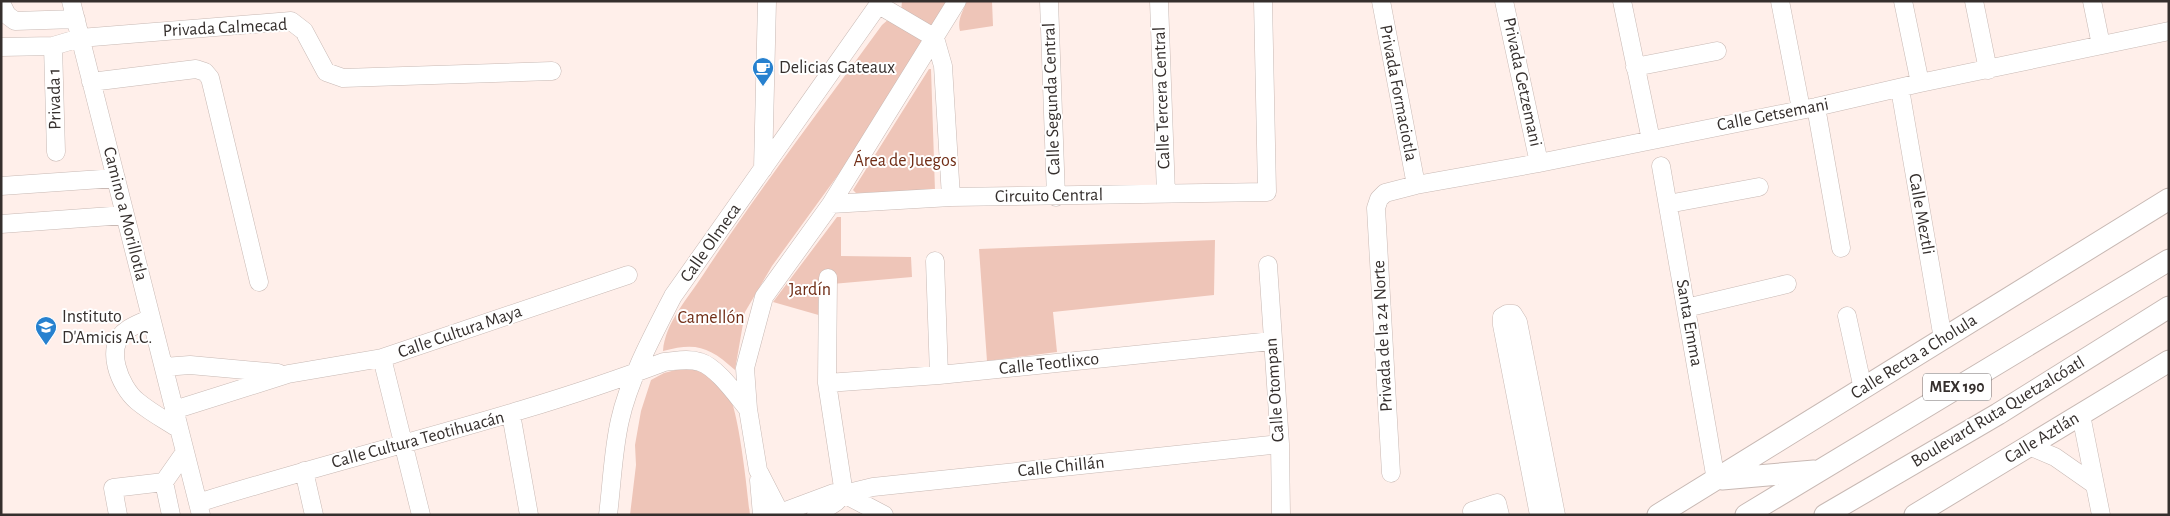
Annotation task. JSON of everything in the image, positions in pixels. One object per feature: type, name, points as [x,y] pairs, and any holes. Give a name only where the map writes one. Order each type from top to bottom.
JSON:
[{"type":"main road","name":"Calle Recta a Cholula","points":[[1658,515],[2169,199]]},
{"type":"main road","name":"MEX 190","points":[[1746,515],[2169,260]]},
{"type":"main road","name":"Boulevard Ruta Quetzalcóatl","points":[[1825,515],[1998,414],[2169,307]]},
{"type":"main road","name":"Calle Aztlán","points":[[1915,515],[2169,361]]},
{"type":"main road","points":[[1716,480],[1819,471]]},
{"type":"street","name":"Camino a Morillotla","points":[[71,1],[199,509]]},
{"type":"street","points":[[762,169],[767,1]]},
{"type":"street","points":[[762,515],[758,470],[748,409],[745,368],[764,297],[831,204],[957,1]]},
{"type":"street","name":"Calle Segunda Central","points":[[1049,1],[1056,196]]},
{"type":"street","name":"Calle Tercera Central","points":[[1158,1],[1166,194]]},
{"type":"street","name":"Circuito Central","points":[[831,204],[951,197],[1267,192],[1263,1]]},
{"type":"street","name":"Privada Formaciotla","points":[[1381,1],[1416,185]]},
{"type":"street","name":"Privada Getzemani","points":[[1504,1],[1539,163]]},
{"type":"street","points":[[1622,1],[1652,140]]},
{"type":"street","points":[[1780,1],[1809,108],[1840,248]]},
{"type":"street","points":[[1903,1],[1920,82]]},
{"type":"street","points":[[1974,1],[1988,70]]},
{"type":"street","points":[[2092,1],[2101,45]]},
{"type":"street","points":[[880,3],[935,38],[943,66],[951,197]]},
{"type":"street","name":"Calle Olmeca","points":[[608,515],[620,419],[636,373],[673,296],[880,3]]},
{"type":"street","points":[[1,4],[7,15],[15,21],[76,19]]},
{"type":"street","name":"Privada Calmecad","points":[[1,47],[54,46],[80,38],[291,21],[304,31],[326,72],[343,78],[552,71]]},
{"type":"street","name":"Calle Getsemani","points":[[1379,198],[1385,193],[1416,185],[1539,163],[1809,108],[1920,82],[1988,70],[2169,31]]},
{"type":"street","name":"Privada 1","points":[[54,46],[56,152]]},
{"type":"street","points":[[1635,67],[1717,51]]},
{"type":"street","points":[[91,82],[196,69],[205,72],[210,78],[259,282]]},
{"type":"street","name":"Calle Meztli","points":[[1900,88],[1943,339]]},
{"type":"street","name":"Santa Emma","points":[[1661,166],[1716,480]]},
{"type":"street","points":[[1,186],[116,178]]},
{"type":"street","points":[[1668,204],[1759,187]]},
{"type":"street","name":"Privada de la 24 Norte","points":[[1379,198],[1376,208],[1391,473]]},
{"type":"street","points":[[1,224],[125,215]]},
{"type":"street","points":[[935,260],[939,375]]},
{"type":"street","name":"Calle Otompan","points":[[1268,265],[1280,444],[1281,515]]},
{"type":"street","name":"Calle Cultura Maya","points":[[174,410],[288,374],[382,358],[628,275]]},
{"type":"street","points":[[828,278],[827,383],[844,494],[884,515]]},
{"type":"street","points":[[1686,308],[1786,284]]},
{"type":"street","points":[[1539,515],[1502,325],[1502,317],[1507,314],[1513,314],[1518,322],[1556,515]]},
{"type":"street","points":[[1847,316],[1863,389]]},
{"type":"street","points":[[151,318],[126,330],[118,338],[115,352],[117,368],[136,400],[179,429]]},
{"type":"street","name":"Calle Teotlixco","points":[[827,383],[939,375],[1272,341]]},
{"type":"street","points":[[382,358],[421,515]]},
{"type":"street","name":"Calle Cultura Teotihuacán","points":[[199,509],[304,471],[510,414],[664,362],[686,359],[702,362],[722,378],[748,409]]},
{"type":"street","name":"Calle Cultura Maya","points":[[164,367],[190,365],[288,374]]},
{"type":"street","points":[[510,414],[529,515]]},
{"type":"street","points":[[2081,415],[2102,515]]},
{"type":"street","name":"Calle Chillán","points":[[779,514],[834,492],[844,494],[873,486],[1280,444]]},
{"type":"street","points":[[2029,446],[2054,458],[2095,485]]},
{"type":"street","points":[[171,515],[164,482],[185,452]]},
{"type":"street","points":[[758,470],[779,514]]},
{"type":"street","points":[[304,471],[314,515]]},
{"type":"street","points":[[118,515],[113,488],[164,482]]},
{"type":"street","name":"Calle Chillán","points":[[816,515],[836,502],[844,494]]},
{"type":"street","points":[[1472,510],[1497,503],[1500,515]]},
{"type":"green space","points":[[902,1],[955,1],[934,30],[901,12]]},
{"type":"green space","points":[[967,1],[992,1],[993,26],[960,31],[960,19]]},
{"type":"green space","name":"Camellón","points":[[890,18],[922,36],[926,45],[867,135],[772,266],[745,312],[735,370],[718,356],[702,349],[685,347],[663,351],[668,331],[673,321],[724,243],[882,25]]},
{"type":"green space","name":"Área de Juegos","points":[[929,69],[931,69],[935,191],[856,193],[853,190]]},
{"type":"green space","name":"Jardín","points":[[837,217],[841,217],[841,256],[911,257],[912,277],[832,284],[829,318],[773,302]]},
{"type":"green space","points":[[1215,240],[1214,295],[1053,312],[1057,352],[987,361],[979,249]]},
{"type":"green space","name":"Camellón","points":[[691,366],[714,377],[722,384],[731,398],[739,430],[750,515],[630,515],[636,465],[635,445],[641,411],[651,380],[664,373]]},
{"type":"place","name":"Delicias Gateaux","points":[[763,87]]},
{"type":"place","name":"Instituto D'Amicis A.C.","points":[[46,346]]}]
